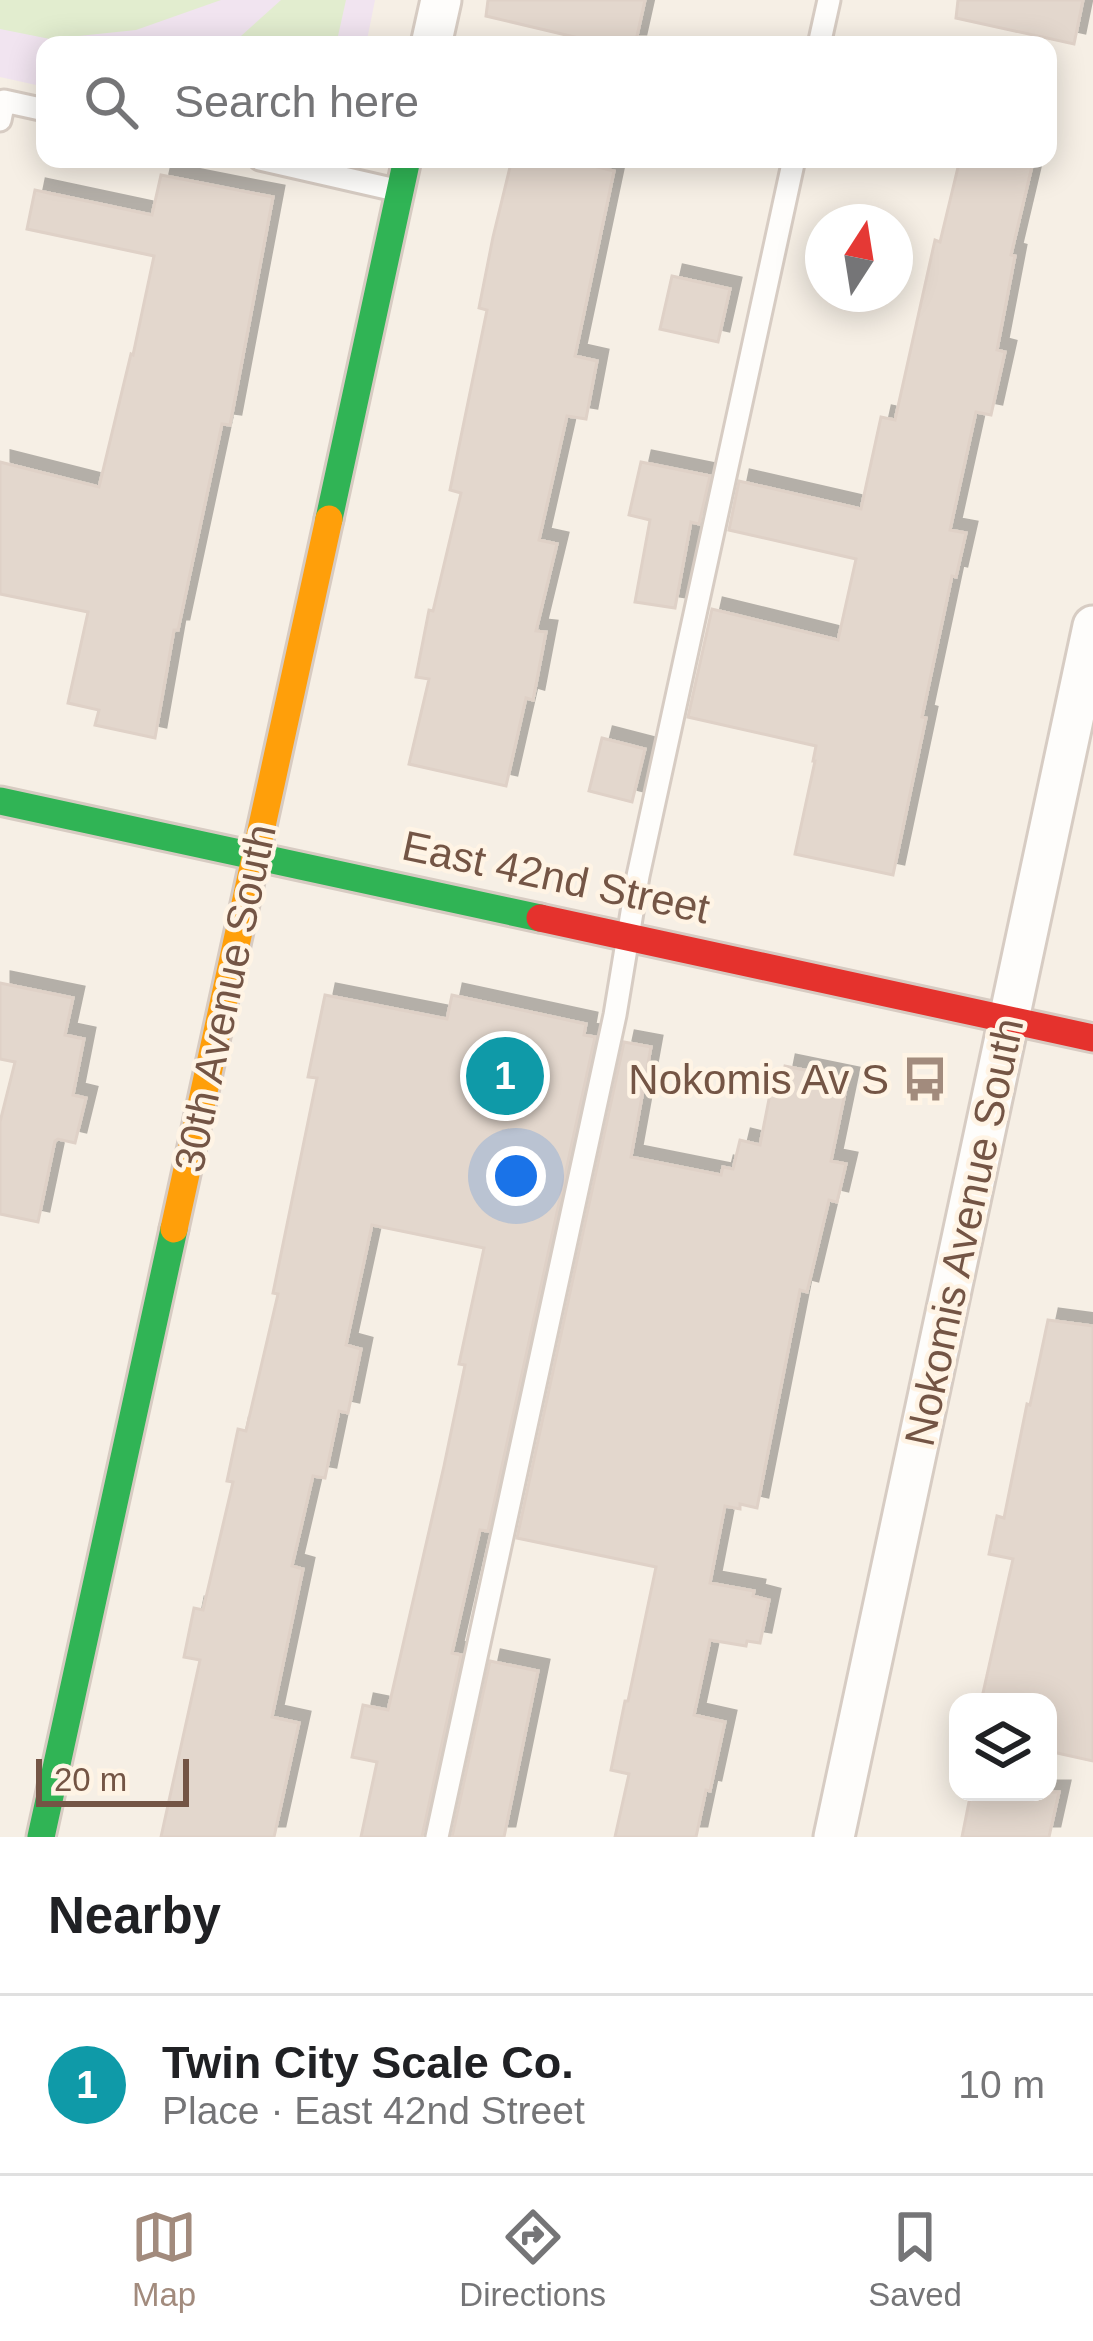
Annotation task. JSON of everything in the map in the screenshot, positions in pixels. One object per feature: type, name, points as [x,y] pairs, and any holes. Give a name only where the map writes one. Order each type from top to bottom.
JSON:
[{"type":"street","points":[[433,36],[440,0]]},
{"type":"street","name":"30th Avenue South","points":[[41,1837],[405,168]]},
{"type":"street","name":"Nokomis Avenue South","points":[[835,1837],[1093,626]]},
{"type":"street","name":"East 42nd Street","points":[[0,801],[1093,1038]]},
{"type":"lane","points":[[821,36],[829,0]]},
{"type":"lane","points":[[0,120],[4,100],[36,108]]},
{"type":"lane","points":[[299,168],[400,191]]},
{"type":"lane","points":[[437,1837],[792,168]]},
{"type":"shaded area","points":[[0,0],[375,0],[368,36],[36,36],[36,85],[0,77]]},
{"type":"green space","points":[[0,0],[221,0],[136,30],[36,36],[0,29]]},
{"type":"green space","points":[[281,0],[346,0],[338,36],[241,36]]},
{"type":"building","points":[[488,0],[645,0],[637,36],[570,36],[486,16]]},
{"type":"building","points":[[958,0],[1083,0],[1074,44],[1057,40],[1057,36],[956,18]]},
{"type":"building","points":[[510,168],[614,171],[575,356],[597,361],[586,419],[567,416],[539,540],[557,544],[536,631],[546,632],[533,700],[526,698],[506,786],[409,764],[429,679],[416,677],[461,493],[450,490],[487,310],[479,308]]},
{"type":"building","points":[[958,168],[1032,168],[1011,255],[1015,256],[997,350],[1005,352],[991,415],[976,412],[950,530],[966,533],[956,577],[952,576],[893,875],[795,854],[816,746],[688,717],[712,609],[838,640],[856,559],[729,530],[739,481],[861,509],[881,417],[895,420],[935,240],[940,242]]},
{"type":"building","points":[[161,175],[273,197],[230,425],[222,424],[178,630],[174,630],[155,738],[95,725],[99,710],[68,703],[88,612],[0,594],[0,462],[99,487],[154,256],[27,229],[35,190],[152,215]]},
{"type":"building","points":[[672,276],[730,289],[718,342],[660,329]]},
{"type":"building","points":[[641,462],[710,476],[699,524],[691,522],[675,608],[635,602],[650,520],[629,515]]},
{"type":"building","points":[[602,738],[645,749],[632,802],[589,791]]},
{"type":"building","points":[[0,983],[73,998],[65,1035],[84,1039],[73,1095],[86,1098],[75,1143],[55,1141],[38,1222],[0,1214],[0,1122],[15,1062],[0,1059]]},
{"type":"building","points":[[325,995],[447,1019],[452,995],[586,1024],[584,1035],[595,1037],[488,1531],[480,1530],[452,1653],[461,1655],[422,1837],[361,1837],[377,1762],[352,1757],[363,1705],[388,1710],[465,1365],[459,1364],[484,1248],[372,1225],[346,1345],[361,1349],[348,1413],[339,1411],[325,1478],[313,1476],[292,1566],[303,1569],[272,1717],[299,1723],[274,1837],[161,1837],[200,1660],[184,1657],[194,1608],[203,1610],[233,1482],[227,1481],[238,1429],[246,1431],[278,1294],[273,1293],[317,1078],[308,1077]]},
{"type":"building","points":[[624,1042],[651,1047],[631,1157],[721,1175],[723,1167],[733,1169],[740,1140],[760,1145],[770,1094],[779,1096],[785,1066],[848,1079],[831,1161],[846,1164],[837,1202],[829,1200],[807,1292],[800,1290],[757,1508],[725,1506],[710,1583],[754,1591],[753,1596],[769,1600],[760,1643],[747,1641],[746,1646],[710,1640],[694,1715],[725,1722],[696,1837],[615,1837],[629,1774],[611,1770],[656,1567],[517,1538]]},
{"type":"building","points":[[1048,1320],[1093,1326],[1093,1761],[1057,1753],[1057,1693],[983,1693],[1013,1559],[989,1554],[997,1516],[1004,1518]]},
{"type":"building","points":[[490,1661],[538,1671],[504,1837],[452,1837]]},
{"type":"building","points":[[969,1801],[1057,1801],[1049,1837],[962,1837]]},
{"type":"traffic: fast","points":[[329,519],[405,168]]},
{"type":"traffic: fast","points":[[0,801],[540,918]]},
{"type":"traffic: fast","points":[[41,1837],[174,1229]]},
{"type":"traffic: slow","points":[[174,1229],[329,519]]},
{"type":"traffic: jam","points":[[540,918],[1093,1038]]},
{"type":"place","name":"Twin City Scale Co.","points":[[505,1076]]},
{"type":"place","name":"Nokomis Av S","points":[[925,1079]]}]
